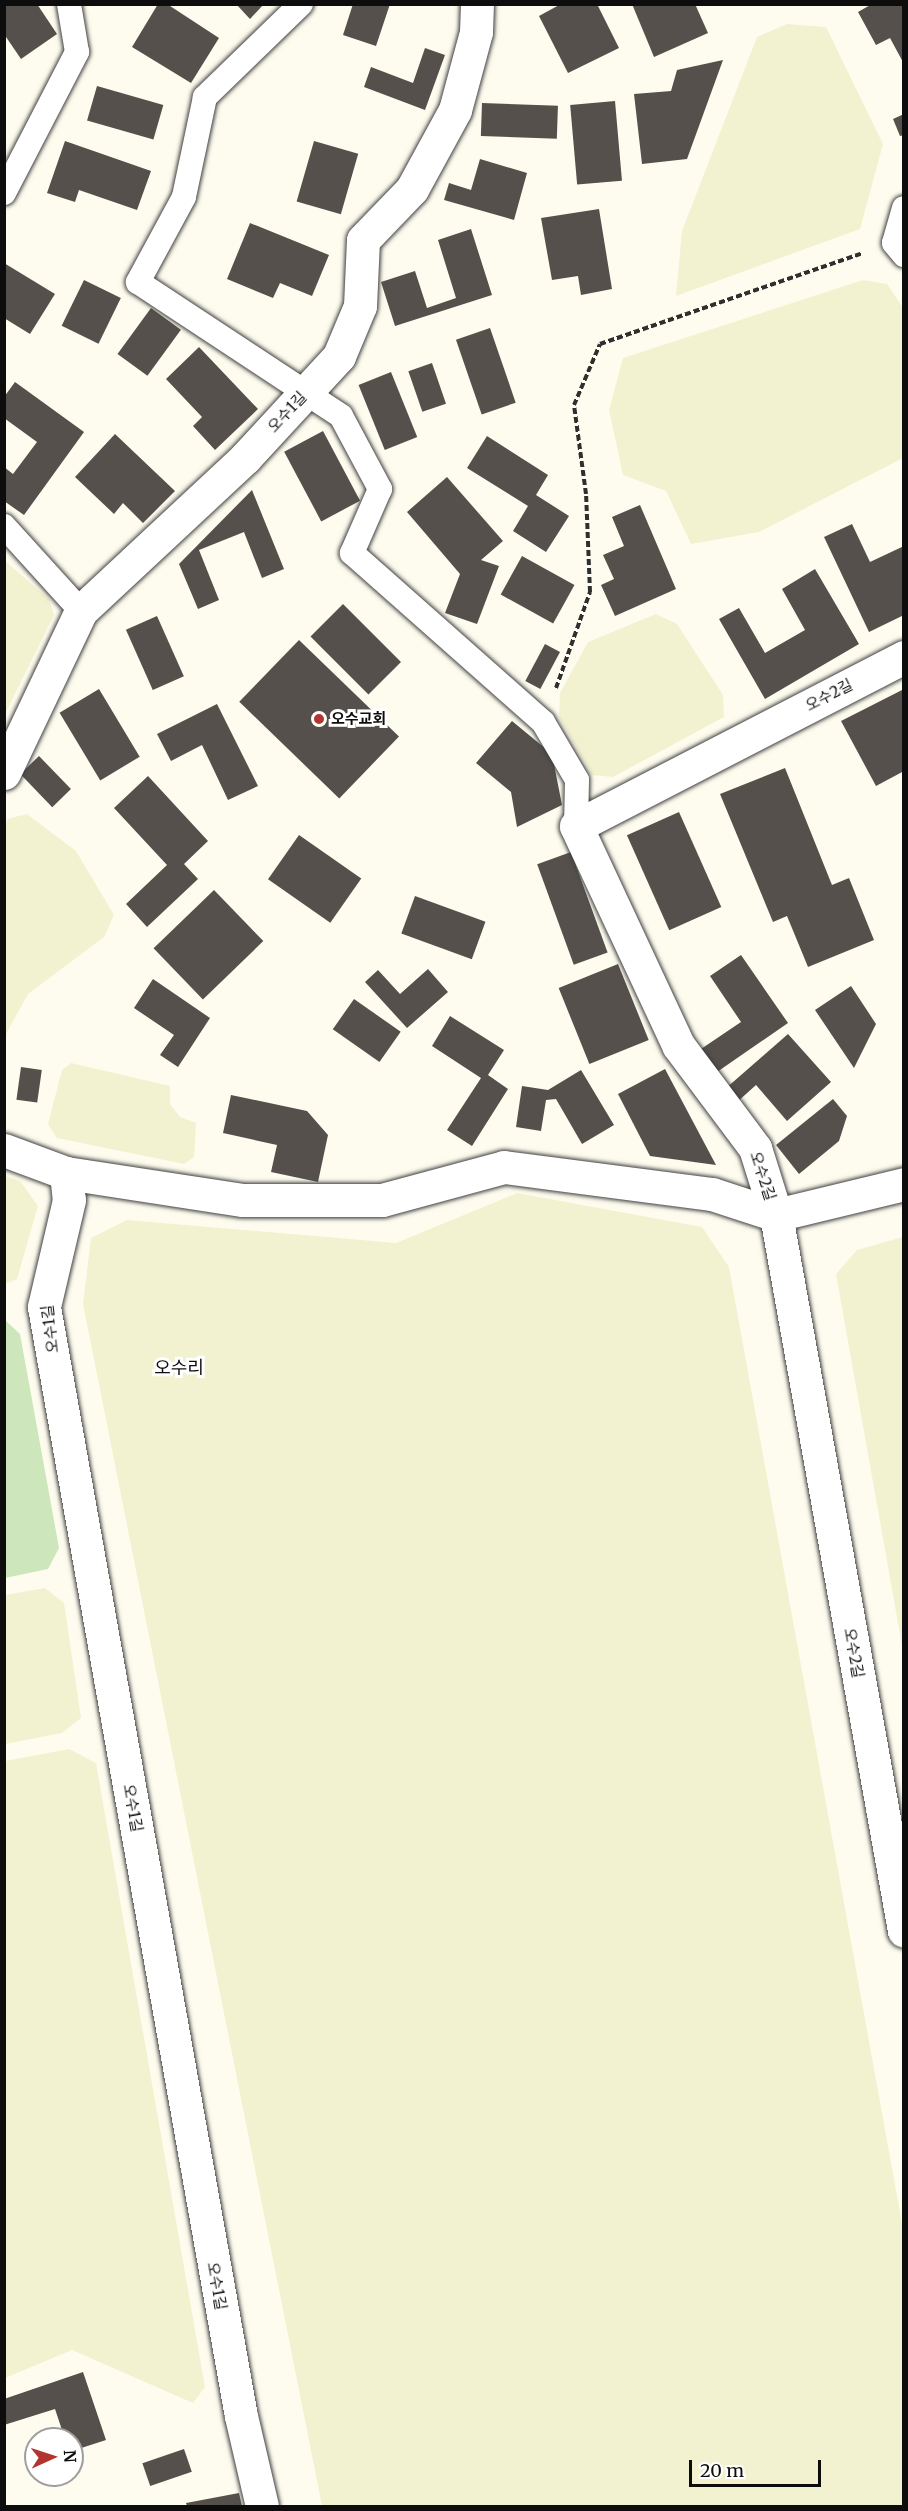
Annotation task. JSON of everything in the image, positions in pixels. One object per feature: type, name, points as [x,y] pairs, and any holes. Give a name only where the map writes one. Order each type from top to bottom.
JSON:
[{"type":"street","name":"오수1길","points":[[4,773],[81,611],[245,458],[339,356],[360,306],[363,240],[412,189],[455,111],[476,32],[477,4]]},
{"type":"street","name":"오수2길","points":[[903,657],[576,826],[678,1046],[755,1148],[776,1215],[903,1931]]},
{"type":"street","points":[[4,1150],[66,1173],[243,1200],[382,1200],[504,1167],[712,1194],[776,1215],[903,1184]]},
{"type":"street","name":"오수1길","points":[[66,1173],[69,1200],[44,1307],[240,2416],[262,2506]]},
{"type":"lane","points":[[4,193],[77,52],[69,4]]},
{"type":"lane","points":[[301,4],[205,97],[184,196],[138,282],[304,394],[341,416],[380,489],[352,553],[543,722],[576,780],[576,826]]},
{"type":"lane","points":[[899,249],[903,208]]},
{"type":"lane","points":[[4,526],[81,611]]},
{"type":"path","points":[[543,722],[590,592],[586,494],[574,405],[600,344],[899,249]]},
{"type":"green space","points":[[787,24],[826,27],[883,144],[860,229],[676,296],[682,231],[757,37]]},
{"type":"green space","points":[[863,280],[887,284],[903,308],[903,458],[759,532],[691,544],[666,491],[623,475],[609,410],[623,358]]},
{"type":"green space","points":[[5,561],[49,599],[54,615],[5,714]]},
{"type":"green space","points":[[656,614],[677,624],[723,695],[724,717],[613,777],[592,775],[559,717],[560,693],[588,642]]},
{"type":"green space","points":[[27,814],[76,851],[114,915],[104,937],[28,994],[5,1036],[5,830],[7,819]]},
{"type":"green space","points":[[71,1063],[170,1086],[170,1104],[180,1117],[196,1123],[194,1157],[184,1164],[57,1138],[48,1124],[62,1070]]},
{"type":"green space","points":[[5,1176],[20,1181],[38,1206],[17,1279],[5,1284]]},
{"type":"green space","points":[[517,1193],[702,1227],[729,1267],[903,2229],[903,2506],[322,2506],[83,1304],[91,1238],[127,1220],[396,1243]]},
{"type":"green space","points":[[904,1237],[903,1651],[836,1274],[857,1250]]},
{"type":"green space","points":[[5,1320],[20,1334],[59,1548],[48,1569],[5,1578]]},
{"type":"green space","points":[[45,1588],[64,1603],[81,1718],[62,1733],[5,1744],[5,1595]]},
{"type":"green space","points":[[69,1749],[96,1763],[205,2387],[193,2403],[72,2350],[5,2378],[5,1761]]},
{"type":"building","points":[[4,4],[37,4],[57,34],[21,59],[4,34]]},
{"type":"building","points":[[158,4],[167,4],[219,38],[191,83],[132,47]]},
{"type":"building","points":[[236,4],[264,4],[250,19]]},
{"type":"building","points":[[353,4],[390,4],[376,46],[343,35]]},
{"type":"building","points":[[561,4],[597,4],[619,48],[568,73],[539,16]]},
{"type":"building","points":[[632,4],[695,4],[708,33],[654,57]]},
{"type":"building","points":[[872,4],[904,4],[904,64],[890,38],[876,45],[858,12]]},
{"type":"building","points":[[425,48],[445,55],[425,110],[364,87],[371,67],[413,83]]},
{"type":"building","points":[[723,60],[687,159],[642,164],[634,94],[671,91],[677,70]]},
{"type":"building","points":[[97,86],[163,105],[153,140],[87,121]]},
{"type":"building","points":[[615,101],[622,181],[577,185],[570,105]]},
{"type":"building","points":[[482,103],[558,106],[557,139],[481,136]]},
{"type":"building","points":[[904,114],[904,135],[900,136],[893,119]]},
{"type":"building","points":[[65,141],[151,171],[137,210],[79,190],[75,202],[47,193]]},
{"type":"building","points":[[314,141],[358,154],[341,214],[297,202]]},
{"type":"building","points":[[480,159],[527,173],[514,220],[444,200],[449,183],[471,190]]},
{"type":"building","points":[[599,209],[612,289],[581,295],[578,276],[552,280],[541,218]]},
{"type":"building","points":[[250,223],[329,255],[312,296],[280,283],[273,298],[227,279]]},
{"type":"building","points":[[471,229],[492,295],[395,326],[381,282],[415,271],[427,308],[456,298],[438,240]]},
{"type":"building","points":[[4,263],[55,294],[30,334],[4,318]]},
{"type":"building","points":[[84,280],[121,298],[98,344],[62,326]]},
{"type":"building","points":[[151,308],[181,330],[147,376],[117,354]]},
{"type":"building","points":[[490,328],[516,403],[482,414],[456,340]]},
{"type":"building","points":[[199,347],[258,409],[215,450],[193,426],[202,417],[166,379]]},
{"type":"building","points":[[432,363],[446,404],[422,412],[408,371]]},
{"type":"building","points":[[391,372],[417,437],[385,450],[359,385]]},
{"type":"building","points":[[15,382],[84,432],[24,515],[4,501],[4,467],[13,474],[37,442],[4,418],[4,397]]},
{"type":"building","points":[[323,431],[360,501],[321,521],[284,452]]},
{"type":"building","points":[[115,434],[175,491],[143,523],[123,503],[114,514],[75,477]]},
{"type":"building","points":[[487,436],[548,475],[536,495],[569,516],[546,552],[513,531],[528,506],[467,468]]},
{"type":"building","points":[[447,477],[503,541],[481,560],[499,566],[477,624],[445,613],[460,574],[407,512]]},
{"type":"building","points":[[252,490],[284,569],[262,578],[244,532],[199,550],[219,600],[198,609],[179,564]]},
{"type":"building","points":[[640,505],[676,589],[615,616],[601,585],[614,579],[603,555],[624,546],[612,517]]},
{"type":"building","points":[[852,524],[870,562],[904,546],[904,615],[869,632],[824,537]]},
{"type":"building","points":[[522,556],[574,585],[553,624],[501,594]]},
{"type":"building","points":[[815,569],[859,644],[765,699],[719,619],[739,608],[765,653],[805,630],[782,589]]},
{"type":"building","points":[[343,604],[401,662],[368,695],[310,637]]},
{"type":"building","points":[[157,616],[184,676],[153,690],[126,630]]},
{"type":"building","name":"오수교회","points":[[299,640],[399,737],[339,798],[239,702]]},
{"type":"building","points":[[545,644],[560,652],[540,689],[525,681]]},
{"type":"building","points":[[99,689],[140,757],[100,780],[60,713]]},
{"type":"building","points":[[904,689],[904,771],[876,786],[841,721]]},
{"type":"building","points":[[217,704],[258,786],[228,800],[202,745],[171,761],[157,734]]},
{"type":"building","points":[[512,721],[552,754],[562,805],[517,827],[511,792],[476,763]]},
{"type":"building","points":[[39,756],[71,789],[52,807],[20,774]]},
{"type":"building","points":[[785,768],[832,885],[849,878],[874,940],[808,967],[787,916],[773,922],[720,794]]},
{"type":"building","points":[[148,776],[208,841],[184,864],[198,879],[147,927],[126,904],[167,865],[114,808]]},
{"type":"building","points":[[679,812],[721,907],[669,930],[627,835]]},
{"type":"building","points":[[299,835],[361,879],[330,923],[268,879]]},
{"type":"building","points":[[571,852],[608,953],[574,965],[537,864]]},
{"type":"building","points":[[214,890],[263,941],[203,999],[154,948]]},
{"type":"building","points":[[415,896],[485,922],[472,959],[401,934]]},
{"type":"building","points":[[741,955],[788,1023],[717,1072],[701,1049],[741,1022],[710,976]]},
{"type":"building","points":[[618,964],[649,1040],[589,1064],[559,988]]},
{"type":"building","points":[[428,969],[448,992],[407,1028],[365,982],[378,970],[400,994]]},
{"type":"building","points":[[153,979],[210,1018],[178,1067],[160,1055],[174,1035],[134,1008]]},
{"type":"building","points":[[851,986],[876,1024],[854,1068],[815,1010]]},
{"type":"building","points":[[354,999],[401,1032],[379,1062],[333,1029]]},
{"type":"building","points":[[450,1016],[504,1050],[488,1075],[508,1089],[472,1146],[447,1130],[481,1078],[432,1046]]},
{"type":"building","points":[[788,1034],[831,1082],[787,1121],[756,1085],[736,1103],[725,1089]]},
{"type":"building","points":[[21,1067],[42,1070],[37,1103],[16,1100]]},
{"type":"building","points":[[665,1069],[716,1165],[650,1156],[618,1094]]},
{"type":"building","points":[[581,1070],[614,1125],[582,1144],[556,1099],[546,1100],[541,1131],[516,1127],[522,1086],[548,1090]]},
{"type":"building","points":[[231,1095],[307,1111],[328,1135],[318,1182],[271,1172],[277,1145],[223,1133]]},
{"type":"building","points":[[833,1099],[847,1116],[839,1141],[799,1174],[776,1145]]},
{"type":"building","points":[[83,2372],[106,2440],[84,2447],[84,2427],[61,2427],[55,2409],[4,2425],[4,2399]]},
{"type":"building","points":[[184,2449],[192,2472],[150,2486],[142,2463]]},
{"type":"building","points":[[239,2493],[242,2506],[187,2506],[186,2503]]},
{"type":"place","name":"오수교회","points":[[319,719]]},
{"type":"district","name":"오수리","points":[[179,1368]]}]
